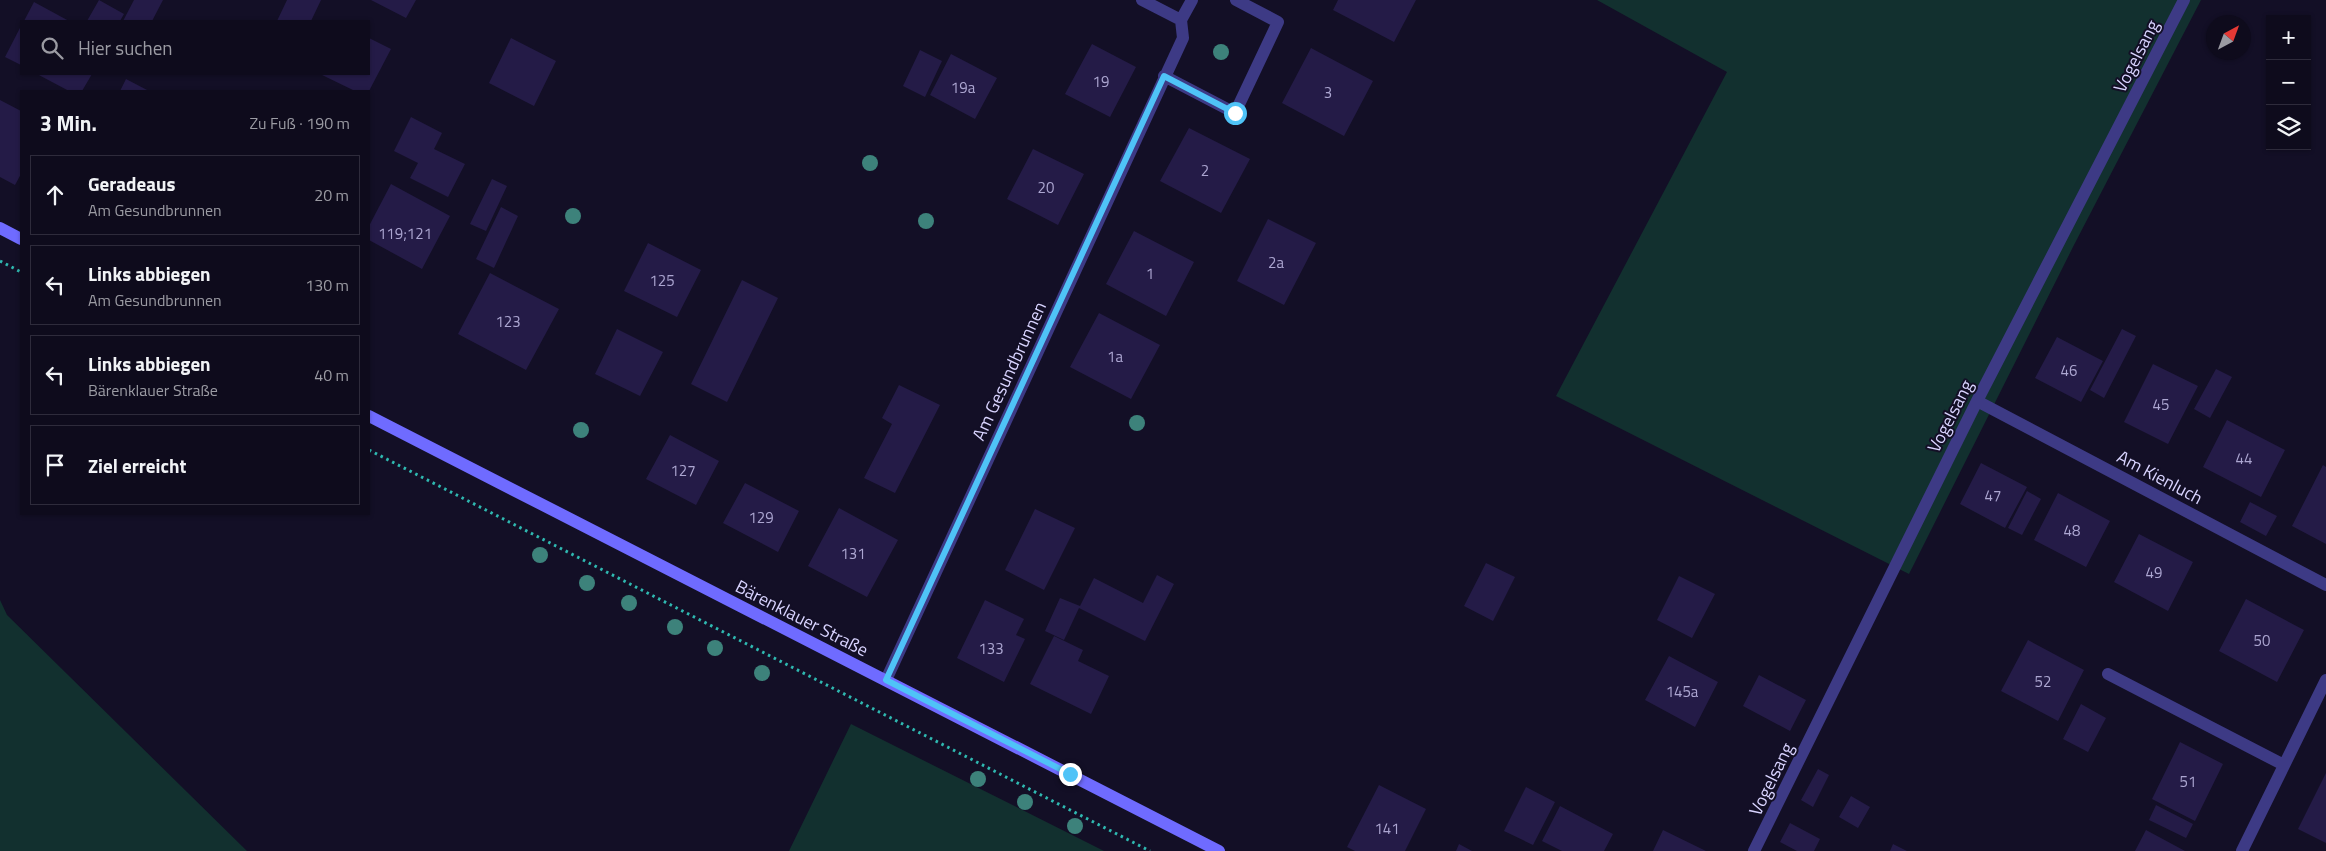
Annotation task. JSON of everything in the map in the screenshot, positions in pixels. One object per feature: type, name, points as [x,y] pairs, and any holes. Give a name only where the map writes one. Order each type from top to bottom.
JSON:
[{"type":"street","points":[[1142,0],[1181,20]]},
{"type":"street","name":"Am Gesundbrunnen","points":[[886,680],[1183,38],[1181,20],[1192,0]]},
{"type":"street","points":[[1164,76],[1235,113],[1278,22],[1236,0]]},
{"type":"street","name":"Vogelsang","points":[[1754,851],[1977,401],[2184,0]]},
{"type":"street","points":[[0,228],[20,238]]},
{"type":"street","name":"Am Kienluch","points":[[1977,401],[2326,584]]},
{"type":"street","name":"Bärenklauer Straße","points":[[370,417],[1220,851]]},
{"type":"street","points":[[2108,674],[2284,765]]},
{"type":"street","points":[[2242,851],[2326,680]]},
{"type":"path","points":[[0,261],[20,271]]},
{"type":"path","points":[[370,451],[1150,851]]},
{"type":"green space","points":[[1597,0],[2201,0],[2075,243],[1909,574],[1556,396],[1727,72]]},
{"type":"green space","points":[[0,600],[7,615],[247,851],[0,851]]},
{"type":"green space","points":[[851,724],[1104,851],[789,851]]},
{"type":"building","points":[[99,0],[124,14],[121,20],[88,20]]},
{"type":"building","points":[[134,0],[163,0],[153,20],[124,20]]},
{"type":"building","points":[[287,0],[321,0],[311,20],[277,20]]},
{"type":"building","points":[[371,0],[416,0],[406,18]]},
{"type":"building","points":[[1338,0],[1416,0],[1394,42],[1333,10]]},
{"type":"building","points":[[34,2],[67,20],[25,20]]},
{"type":"building","points":[[20,28],[20,64],[5,57]]},
{"type":"building","points":[[370,38],[391,49],[370,90],[353,90],[322,75],[370,75]]},
{"type":"building","points":[[511,38],[556,61],[534,106],[489,83]]},
{"type":"building","points":[[1092,44],[1136,67],[1110,117],[1065,94]]},
{"type":"building","points":[[1311,48],[1373,81],[1344,136],[1282,103]]},
{"type":"building","points":[[920,50],[942,61],[925,97],[903,86]]},
{"type":"building","points":[[951,54],[997,78],[975,119],[930,95]]},
{"type":"building","points":[[39,75],[91,75],[83,90],[67,90]]},
{"type":"building","points":[[126,79],[147,90],[120,90]]},
{"type":"building","points":[[0,100],[20,110],[20,176],[15,185],[0,177]]},
{"type":"building","points":[[411,117],[442,133],[434,149],[465,164],[448,197],[410,178],[418,163],[394,151]]},
{"type":"building","points":[[1189,128],[1250,159],[1221,213],[1160,181]]},
{"type":"building","points":[[1033,149],[1084,174],[1058,225],[1007,199]]},
{"type":"building","points":[[492,179],[507,186],[486,231],[470,224]]},
{"type":"building","points":[[391,184],[450,216],[422,269],[370,241],[370,224]]},
{"type":"building","points":[[501,207],[518,216],[494,268],[476,259]]},
{"type":"building","points":[[1268,219],[1316,243],[1284,305],[1237,281]]},
{"type":"building","points":[[1134,231],[1194,262],[1166,316],[1106,284]]},
{"type":"building","points":[[648,243],[701,270],[677,317],[624,291]]},
{"type":"building","points":[[490,273],[559,309],[526,370],[458,334]]},
{"type":"building","points":[[742,280],[778,298],[727,402],[691,384]]},
{"type":"building","points":[[1099,313],[1160,345],[1131,399],[1070,367]]},
{"type":"building","points":[[617,329],[663,352],[640,396],[595,374]]},
{"type":"building","points":[[2122,329],[2136,336],[2104,398],[2090,390]]},
{"type":"building","points":[[2057,337],[2103,361],[2081,402],[2035,378]]},
{"type":"building","points":[[2153,364],[2198,386],[2168,444],[2124,422]]},
{"type":"building","points":[[2216,369],[2232,377],[2210,418],[2194,409]]},
{"type":"building","points":[[899,385],[940,405],[895,493],[864,478],[892,424],[882,418]]},
{"type":"building","points":[[2227,420],[2285,450],[2261,497],[2203,467]]},
{"type":"building","points":[[670,435],[719,461],[696,505],[646,479]]},
{"type":"building","points":[[1981,463],[2027,487],[2005,528],[1960,504]]},
{"type":"building","points":[[2323,465],[2326,467],[2326,544],[2292,526]]},
{"type":"building","points":[[745,483],[799,511],[778,552],[723,523]]},
{"type":"building","points":[[2027,491],[2041,499],[2022,535],[2008,528]]},
{"type":"building","points":[[2058,493],[2110,521],[2086,567],[2034,540]]},
{"type":"building","points":[[2250,502],[2277,516],[2266,536],[2240,522]]},
{"type":"building","points":[[839,508],[898,540],[867,597],[808,566]]},
{"type":"building","points":[[1035,509],[1075,528],[1044,590],[1005,570]]},
{"type":"building","points":[[2139,534],[2193,562],[2168,611],[2114,582]]},
{"type":"building","points":[[1486,563],[1515,577],[1493,621],[1464,606]]},
{"type":"building","points":[[1157,575],[1174,584],[1145,641],[1079,608],[1064,640],[1045,631],[1060,598],[1080,606],[1094,578],[1143,603]]},
{"type":"building","points":[[1679,576],[1715,594],[1692,638],[1657,620]]},
{"type":"building","points":[[2246,599],[2304,630],[2277,682],[2219,651]]},
{"type":"building","points":[[985,600],[1024,619],[1016,635],[1025,639],[1004,682],[957,658]]},
{"type":"building","points":[[1054,636],[1083,650],[1078,661],[1109,676],[1091,714],[1030,684]]},
{"type":"building","points":[[2028,640],[2084,670],[2058,721],[2001,691]]},
{"type":"building","points":[[1669,656],[1718,682],[1695,727],[1645,700]]},
{"type":"building","points":[[1759,675],[1806,700],[1790,731],[1743,706]]},
{"type":"building","points":[[2081,704],[2106,718],[2088,752],[2063,739]]},
{"type":"building","points":[[2180,742],[2223,764],[2195,821],[2152,799]]},
{"type":"building","points":[[1818,769],[1829,775],[1813,807],[1801,800]]},
{"type":"building","points":[[2326,773],[2326,843],[2298,829]]},
{"type":"building","points":[[1379,785],[1426,809],[1405,851],[1355,851],[1347,847]]},
{"type":"building","points":[[1526,787],[1555,802],[1533,845],[1504,831]]},
{"type":"building","points":[[1851,796],[1870,807],[1858,828],[1839,817]]},
{"type":"building","points":[[2156,805],[2193,824],[2186,838],[2149,820]]},
{"type":"building","points":[[1560,806],[1613,834],[1604,851],[1562,851],[1542,841]]},
{"type":"building","points":[[1790,823],[1820,839],[1814,851],[1797,851],[1780,842]]},
{"type":"building","points":[[1663,830],[1706,851],[1653,851]]},
{"type":"building","points":[[2146,830],[2185,851],[2135,851]]},
{"type":"building","points":[[1459,844],[1472,851],[1456,851]]},
{"type":"building","points":[[1893,844],[1907,851],[1890,851]]},
{"type":"route","points":[[1070,774],[886,680],[1164,76],[1235,113]]}]
